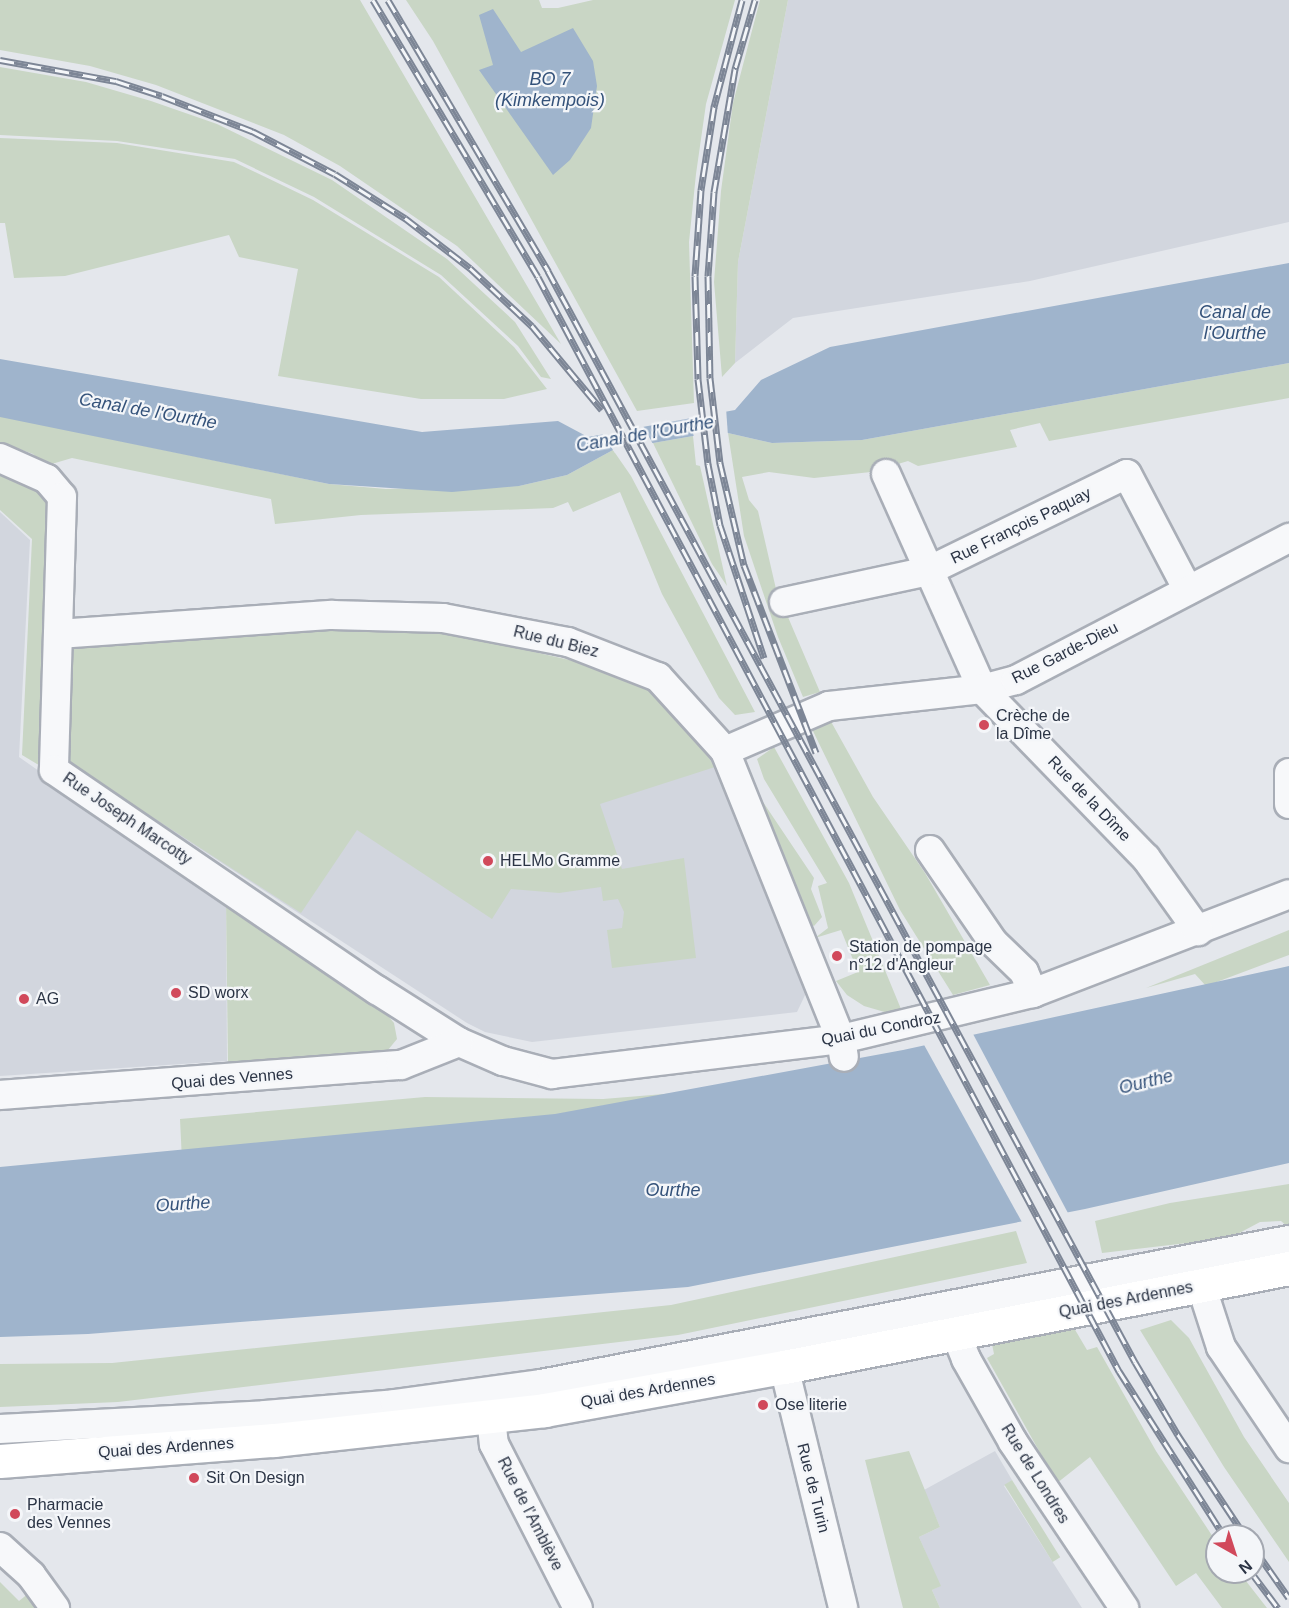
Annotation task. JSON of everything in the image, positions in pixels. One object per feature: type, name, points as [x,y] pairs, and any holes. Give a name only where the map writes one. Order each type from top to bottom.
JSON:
[{"type":"main road","name":"Quai des Ardennes","points":[[2,1464],[274,1440],[491,1417],[784,1367],[1289,1268]]},
{"type":"street","name":"Rue Joseph Marcotty","points":[[0,458],[47,479],[62,498],[54,770],[459,1042]]},
{"type":"street","name":"Rue de la Dîme","points":[[886,474],[982,689],[1146,858],[1198,931]]},
{"type":"street","name":"Rue François Paquay","points":[[784,602],[928,571],[1127,474],[1188,590]]},
{"type":"street","name":"Rue Garde-Dieu","points":[[725,751],[829,706],[982,689],[1016,680],[1289,538]]},
{"type":"street","name":"Rue du Biez","points":[[58,634],[332,615],[443,618],[568,642],[623,660],[658,677],[725,751],[842,1048]]},
{"type":"street","points":[[1289,773],[1289,804]]},
{"type":"street","points":[[930,849],[972,916],[1008,959],[1024,972],[1033,993]]},
{"type":"street","name":"Quai du Condroz","points":[[459,1042],[503,1061],[552,1074],[842,1048],[1033,993],[1289,894]]},
{"type":"street","name":"Quai des Vennes","points":[[0,1095],[401,1065],[459,1042]]},
{"type":"street","name":"Quai des Ardennes","points":[[0,1429],[265,1415],[395,1404],[541,1384],[1289,1240]]},
{"type":"street","points":[[1201,1285],[1221,1347],[1289,1448]]},
{"type":"street","name":"Rue de Londres","points":[[956,1334],[966,1359],[1013,1442],[1124,1608]]},
{"type":"street","name":"Rue de Turin","points":[[784,1367],[843,1608]]},
{"type":"street","name":"Rue de l'Amblève","points":[[491,1417],[494,1444],[578,1608]]},
{"type":"street","points":[[0,1547],[31,1575],[55,1608]]},
{"type":"shaded area","points":[[788,0],[1289,0],[1289,222],[1030,281],[793,318],[735,363],[738,262]]},
{"type":"shaded area","points":[[0,512],[30,540],[19,757],[226,902],[227,1061],[0,1076]]},
{"type":"shaded area","name":"HELMo Gramme","points":[[710,757],[735,809],[806,993],[797,1012],[532,1042],[485,1032],[467,1023],[64,760]]},
{"type":"shaded area","points":[[995,1451],[1012,1480],[1004,1486],[1082,1608],[940,1608],[932,1590],[940,1586],[919,1537],[940,1527],[924,1490]]},
{"type":"green space","points":[[0,0],[360,0],[561,344],[457,246],[340,166],[284,135],[156,85],[90,66],[0,50]]},
{"type":"green space","points":[[406,0],[539,0],[542,8],[558,8],[593,0],[735,0],[706,104],[689,242],[694,403],[637,411],[433,41]]},
{"type":"green space","points":[[760,0],[788,0],[738,262],[735,363],[722,377],[714,282],[721,191],[733,103]]},
{"type":"green space","points":[[0,67],[86,82],[151,101],[217,124],[332,180],[447,259],[515,322],[551,379],[541,377],[518,346],[441,275],[314,197],[235,159],[117,141],[0,135]]},
{"type":"green space","points":[[0,138],[117,143],[234,162],[313,200],[439,277],[514,347],[547,389],[504,399],[421,399],[278,376],[298,269],[239,257],[229,235],[65,276],[14,278],[5,223],[0,223]]},
{"type":"green space","points":[[1289,363],[1289,398],[1049,441],[1040,423],[1010,430],[1017,447],[918,466],[908,461],[871,472],[814,478],[769,472],[742,477],[749,500],[758,511],[776,589],[820,692],[803,697],[778,637],[744,536],[728,433],[772,443],[862,440]]},
{"type":"green space","points":[[0,416],[329,484],[386,489],[519,486],[567,475],[613,450],[631,476],[755,712],[735,715],[719,698],[662,594],[620,492],[573,512],[568,502],[553,508],[361,515],[275,524],[271,499],[72,458],[45,466],[33,454],[0,442]]},
{"type":"green space","points":[[693,436],[696,465],[700,466],[727,586],[712,564],[653,443]]},
{"type":"green space","points":[[0,465],[55,501],[47,770],[22,755],[32,539],[0,510]]},
{"type":"green space","name":"HELMo Gramme","points":[[402,622],[609,669],[655,691],[684,720],[715,767],[600,804],[622,869],[684,858],[696,958],[612,968],[607,930],[622,928],[624,912],[618,899],[603,901],[601,887],[559,893],[511,889],[492,919],[357,830],[301,913],[64,760],[68,642]]},
{"type":"green space","points":[[829,718],[873,797],[925,873],[990,985],[953,995],[900,910],[812,729]]},
{"type":"green space","points":[[774,747],[849,883],[901,1009],[888,1013],[864,1006],[847,995],[836,981],[858,972],[841,930],[815,938],[828,928],[818,886],[827,883],[764,779],[757,759]]},
{"type":"green space","points":[[763,802],[814,878],[811,889],[822,917],[814,926],[808,923],[798,906]]},
{"type":"green space","points":[[226,902],[384,1011],[394,1023],[397,1039],[383,1056],[228,1066]]},
{"type":"green space","points":[[1289,930],[1289,955],[1206,986],[1195,974],[1146,988]]},
{"type":"green space","points":[[713,1090],[430,1139],[182,1161],[180,1119],[425,1097],[603,1099]]},
{"type":"green space","points":[[1289,1184],[1289,1228],[1281,1221],[1260,1222],[1230,1238],[1102,1253],[1095,1221],[1170,1203]]},
{"type":"green space","points":[[1016,1231],[1027,1263],[678,1335],[118,1402],[0,1407],[0,1364],[112,1363],[671,1305]]},
{"type":"green space","points":[[1171,1320],[1189,1338],[1244,1437],[1289,1503],[1289,1562],[1224,1467],[1140,1330]]},
{"type":"green space","points":[[1074,1328],[1087,1350],[1097,1347],[1156,1451],[1205,1525],[1205,1584],[1248,1584],[1267,1608],[1222,1608],[1196,1573],[1176,1586],[1090,1457],[1057,1483],[987,1358],[994,1354],[992,1344]]},
{"type":"green space","points":[[909,1451],[940,1527],[919,1537],[941,1586],[932,1590],[940,1608],[903,1608],[865,1460]]},
{"type":"green space","points":[[1012,1480],[1060,1557],[1053,1562],[1004,1485]]},
{"type":"green space","points":[[0,1582],[19,1601],[29,1593],[40,1608],[0,1608]]},
{"type":"water","name":"BO 7 (Kimkempois)","points":[[493,9],[521,52],[573,28],[593,61],[597,86],[591,128],[570,160],[553,175],[479,70],[493,65],[479,15]]},
{"type":"water","name":"Canal de l'Ourthe","points":[[1289,263],[1289,363],[862,440],[772,443],[728,433],[693,436],[613,450],[567,475],[519,486],[452,492],[329,484],[0,417],[0,359],[422,432],[558,421],[588,437],[735,410],[761,380],[830,347]]},
{"type":"water","name":"Ourthe","points":[[1289,966],[1289,1163],[1085,1209],[688,1287],[88,1334],[0,1337],[0,1167],[555,1114],[903,1050]]},
{"type":"pier","points":[[726,408],[728,436],[694,439],[691,415]]},
{"type":"pier","points":[[642,424],[654,446],[615,453],[601,432]]},
{"type":"pier","points":[[972,1032],[1069,1215],[1023,1224],[923,1043]]},
{"type":"railway","points":[[373,0],[538,277],[1119,1371],[1216,1524]]},
{"type":"railway","points":[[388,0],[548,271],[1135,1362],[1178,1435],[1237,1524]]},
{"type":"railway","points":[[742,0],[714,107],[701,190],[695,276],[698,379],[708,464],[720,525],[764,658]]},
{"type":"railway","points":[[755,0],[735,69],[714,192],[708,276],[710,378],[720,463],[744,565],[816,753]]},
{"type":"railway","points":[[0,60],[116,81],[162,96],[252,131],[335,174],[405,218],[470,268],[532,326],[602,410]]},
{"type":"railway","points":[[1265,1564],[1289,1598]]},
{"type":"railway","points":[[1260,1584],[1278,1608]]},
{"type":"place","name":"Crèche de la Dîme","points":[[984,725]]},
{"type":"place","name":"HELMo Gramme","points":[[488,861]]},
{"type":"place","name":"Station de pompage n°12 d'Angleur","points":[[837,956]]},
{"type":"place","name":"SD worx","points":[[176,993]]},
{"type":"place","name":"AG","points":[[24,999]]},
{"type":"place","name":"Ose literie","points":[[763,1405]]},
{"type":"place","name":"Sit On Design","points":[[194,1478]]},
{"type":"place","name":"Pharmacie des Vennes","points":[[15,1514]]}]
